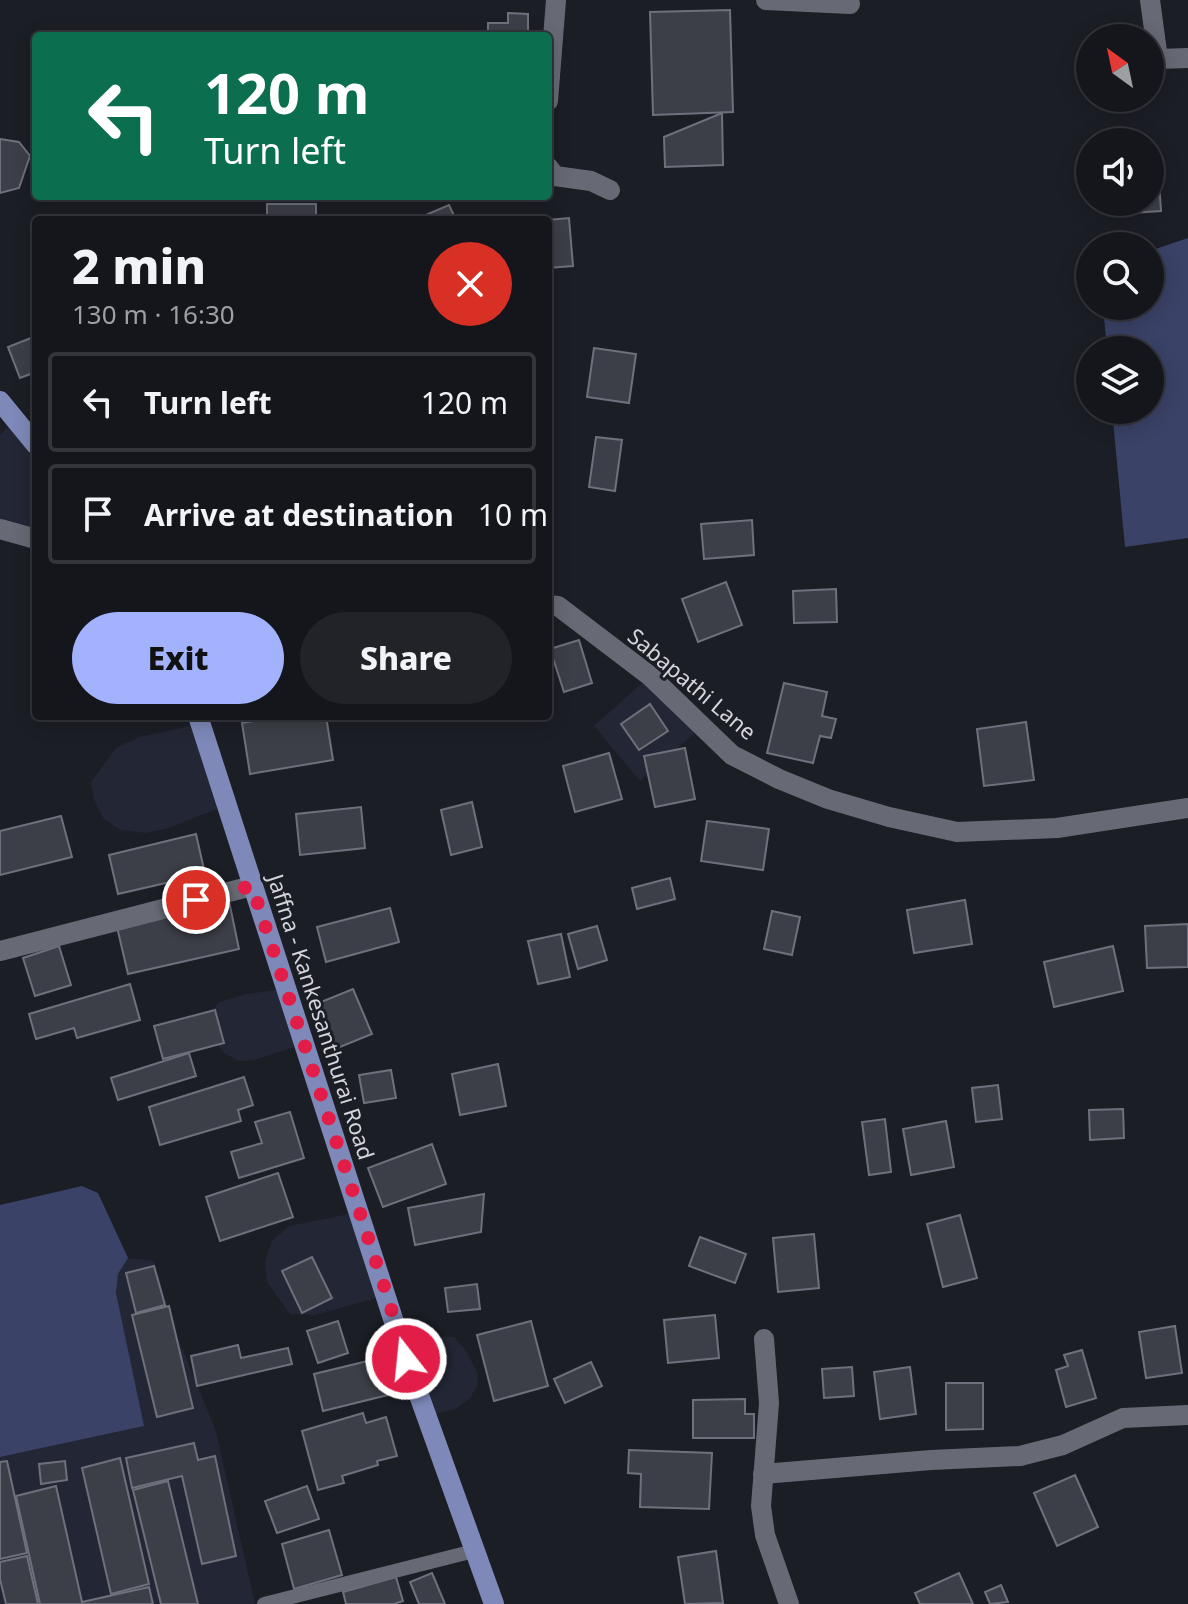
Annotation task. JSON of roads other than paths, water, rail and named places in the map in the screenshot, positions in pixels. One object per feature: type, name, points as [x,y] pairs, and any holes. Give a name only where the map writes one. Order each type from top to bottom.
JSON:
[{"type":"main road","points":[[0,401],[32,440]]},
{"type":"main road","name":"Jaffna - Kankesanthurai Road","points":[[199,720],[406,1359],[494,1604]]},
{"type":"street","points":[[552,50],[556,0]]},
{"type":"street","points":[[766,0],[850,4]]},
{"type":"street","points":[[1150,0],[1158,59],[1188,58]]},
{"type":"street","points":[[552,172],[555,176],[591,181],[610,190]]},
{"type":"street","points":[[0,529],[32,538]]},
{"type":"street","name":"Sabapathi Lane","points":[[552,605],[558,606],[650,676],[732,755],[828,799],[957,832],[1057,828],[1188,808]]},
{"type":"street","points":[[0,951],[252,886]]},
{"type":"street","points":[[764,1339],[769,1403],[761,1506],[765,1535],[789,1604]]},
{"type":"street","points":[[763,1474],[1020,1456],[1063,1445],[1123,1418],[1188,1415]]},
{"type":"lane","points":[[264,1604],[474,1551]]}]
